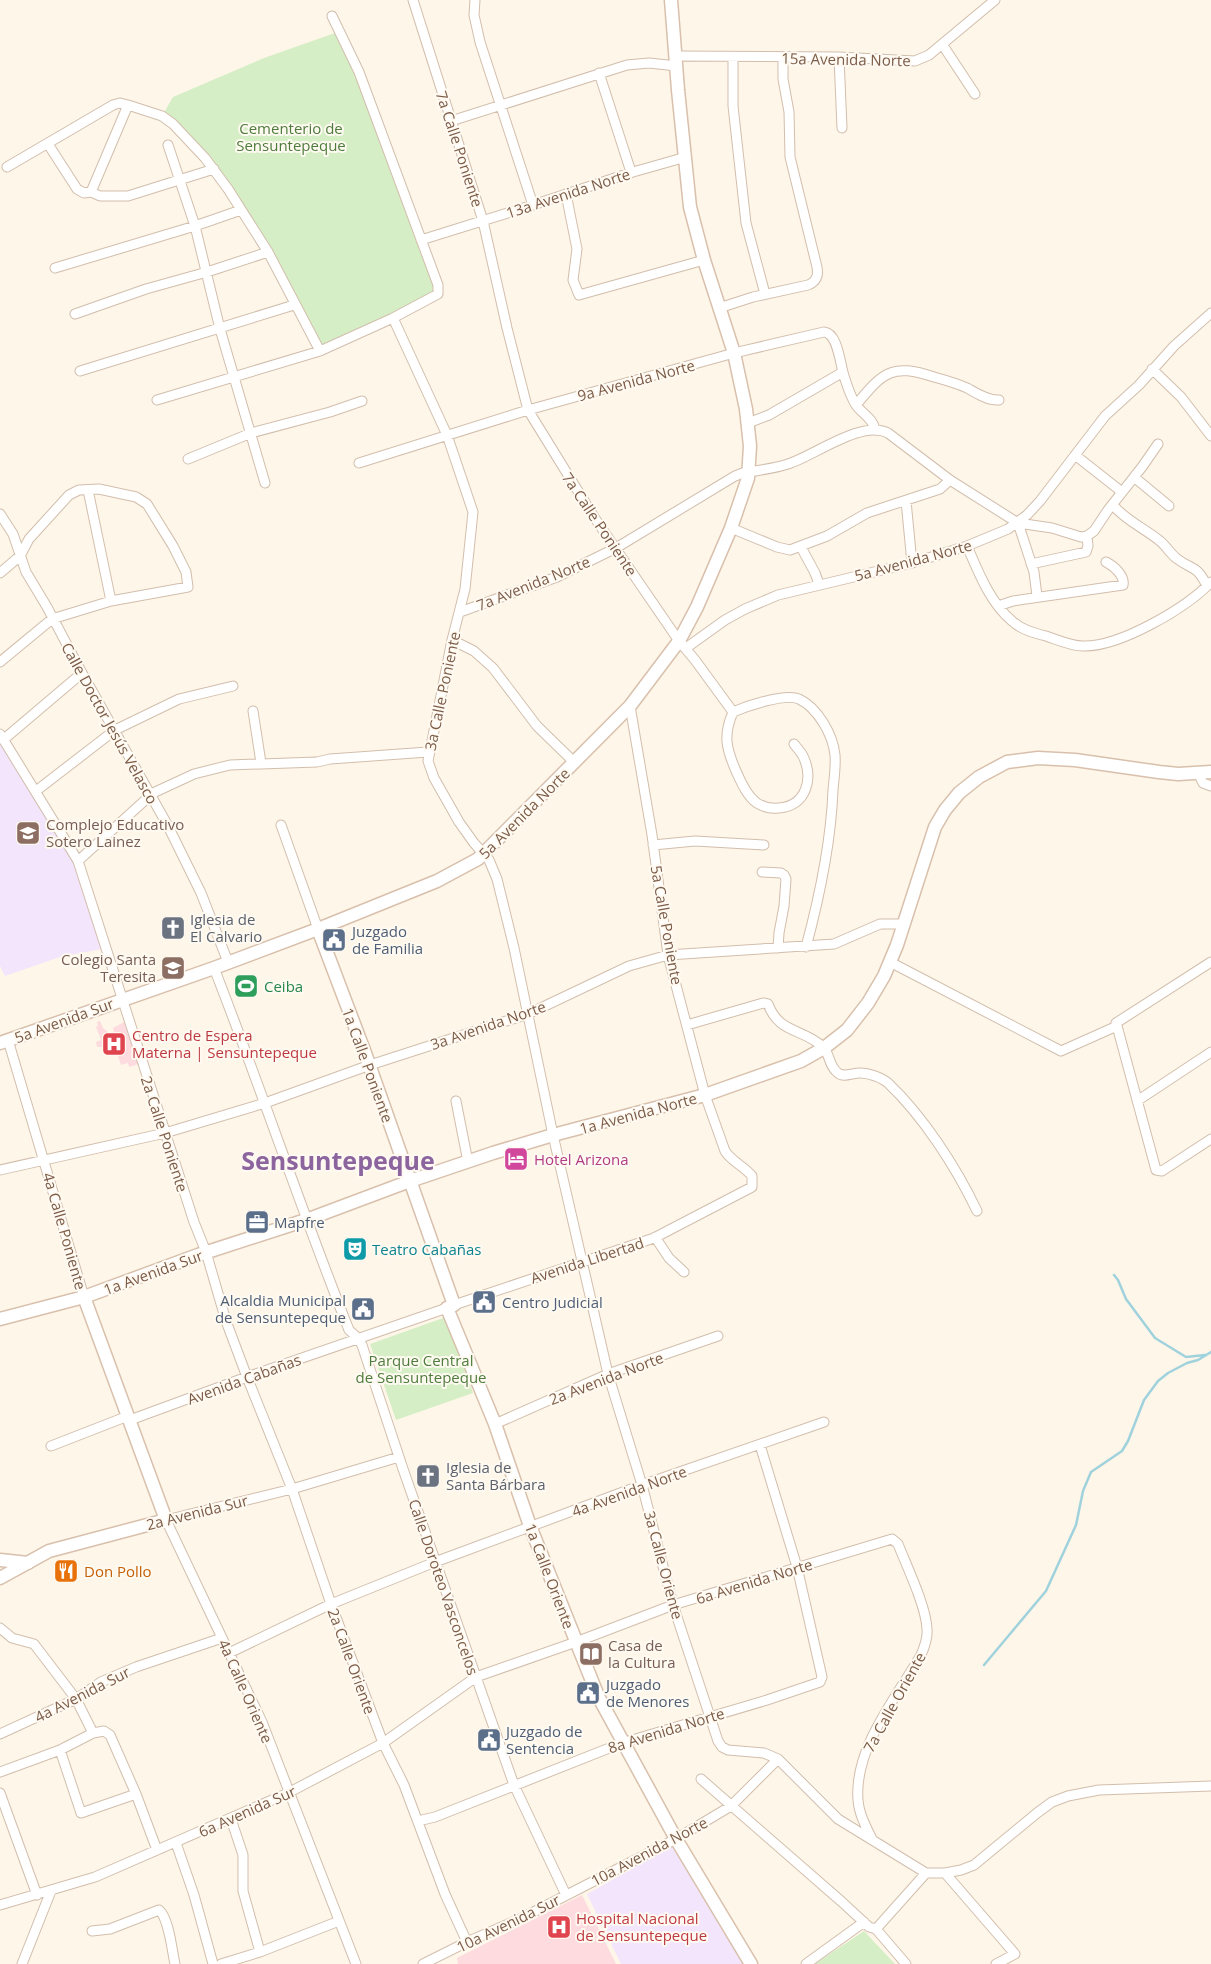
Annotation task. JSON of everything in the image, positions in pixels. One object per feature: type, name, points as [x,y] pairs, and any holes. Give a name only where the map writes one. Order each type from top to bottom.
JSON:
[{"type":"street","name":"7a Calle Poniente","points":[[413,0],[483,221],[505,322],[528,410],[594,517],[682,645],[732,712]]},
{"type":"street","points":[[475,0],[476,28],[533,205]]},
{"type":"street","points":[[672,0],[678,90],[690,207],[704,260],[734,353],[748,423],[749,472],[746,487],[731,528],[682,645]]},
{"type":"street","name":"15a Avenida Norte","points":[[451,121],[599,73],[637,64],[733,57],[839,57],[914,61],[929,55],[995,0]]},
{"type":"street","points":[[157,400],[320,351],[394,318],[438,294],[438,285],[359,72],[332,16]]},
{"type":"street","points":[[942,44],[976,94]]},
{"type":"street","points":[[733,57],[733,106],[746,223],[765,294]]},
{"type":"street","points":[[719,308],[765,294],[808,285],[816,281],[818,273],[790,158],[789,112],[783,79],[783,57]]},
{"type":"street","points":[[839,57],[842,128]]},
{"type":"street","points":[[599,73],[631,172]]},
{"type":"street","points":[[7,167],[113,105],[120,103],[152,112],[173,124],[214,169],[241,210],[268,252],[294,305],[320,351]]},
{"type":"street","points":[[91,192],[128,104]]},
{"type":"street","points":[[48,144],[77,190],[84,193],[91,192],[100,196],[118,197],[214,169]]},
{"type":"street","points":[[168,145],[195,226],[208,272],[220,329],[265,483]]},
{"type":"street","name":"13a Avenida Norte","points":[[421,240],[631,172],[686,157]]},
{"type":"street","points":[[566,194],[577,248],[573,280],[579,295],[704,260]]},
{"type":"street","points":[[55,268],[195,226],[241,210]]},
{"type":"street","points":[[75,314],[146,289],[208,272],[268,252]]},
{"type":"street","points":[[80,371],[294,305]]},
{"type":"street","name":"5a Avenida Norte","points":[[214,968],[437,881],[478,859],[630,706],[682,645],[725,620],[778,595],[912,563],[996,535],[1018,522],[1040,501],[1105,416],[1211,313]]},
{"type":"street","name":"3a Calle Poniente","points":[[394,318],[447,435],[473,512],[465,589],[452,640],[428,752],[428,761],[430,770],[445,799],[474,844],[489,860],[497,879],[582,1261]]},
{"type":"street","name":"9a Avenida Norte","points":[[359,463],[528,410],[734,353],[816,333],[827,332],[834,342],[843,372]]},
{"type":"street","points":[[856,405],[865,392],[882,378],[896,370],[906,369],[956,384],[999,400]]},
{"type":"street","points":[[1152,369],[1181,397],[1211,436]]},
{"type":"street","points":[[748,423],[769,415],[843,372],[856,405],[872,421],[875,429],[888,433],[950,480],[1018,522],[1052,528],[1081,537],[1087,536],[1094,531],[1158,444]]},
{"type":"street","points":[[188,459],[251,433],[330,412],[362,401]]},
{"type":"street","name":"7a Avenida Norte","points":[[460,612],[557,577],[616,548],[736,476],[791,463],[856,434],[875,429]]},
{"type":"street","points":[[1075,455],[1122,492]]},
{"type":"street","points":[[1134,477],[1169,506]]},
{"type":"street","points":[[731,528],[786,549],[801,547],[827,536],[867,513],[940,489],[950,480]]},
{"type":"street","points":[[0,573],[20,556],[29,539],[69,496],[79,490],[99,489],[136,497],[148,504],[186,572],[188,587],[111,601],[52,619],[0,662]]},
{"type":"street","points":[[88,490],[111,601]]},
{"type":"street","points":[[906,501],[912,563]]},
{"type":"street","points":[[967,546],[998,606],[1013,623],[1030,632],[1070,644],[1094,646],[1111,642],[1133,633],[1188,603],[1209,584],[1194,568],[1174,557],[1162,542],[1133,522],[1113,505]]},
{"type":"street","name":"Calle Doctor Jesús Velasco","points":[[0,514],[13,534],[26,572],[48,607],[52,619],[151,794],[201,893],[228,962]]},
{"type":"street","points":[[1018,522],[1036,578],[1037,596]]},
{"type":"street","points":[[1031,564],[1086,552],[1088,546],[1087,536]]},
{"type":"street","points":[[801,547],[819,584]]},
{"type":"street","points":[[998,606],[1013,600],[1123,585],[1124,580],[1111,564],[1106,562]]},
{"type":"street","points":[[452,640],[474,651],[493,668],[537,726],[575,763]]},
{"type":"street","points":[[2,737],[82,673]]},
{"type":"street","points":[[36,791],[115,730],[179,699],[233,686]]},
{"type":"street","points":[[794,744],[803,756],[807,769],[808,780],[804,793],[796,804],[784,808],[774,809],[756,802],[748,793],[737,773],[727,748],[726,735],[732,712],[749,705],[780,699],[798,698],[811,708],[831,737],[835,755],[830,837],[820,895],[806,947],[834,944],[880,924],[905,924]]},
{"type":"street","name":"5a Calle Poniente","points":[[630,706],[653,845],[668,955],[705,1095],[725,1151],[729,1157],[746,1168],[752,1176],[752,1187]]},
{"type":"street","points":[[253,711],[261,763]]},
{"type":"street","name":"2a Calle Poniente","points":[[2,737],[78,861],[194,1222],[206,1252],[226,1321],[247,1377]]},
{"type":"street","points":[[78,861],[151,794],[194,774],[230,765],[317,762],[330,759],[428,752]]},
{"type":"street","name":"1a Avenida Norte","points":[[306,1220],[410,1181],[553,1135],[705,1095],[801,1061],[824,1048],[855,1022],[874,993],[890,962],[905,924],[930,838],[940,818],[959,793],[991,770],[1016,760],[1049,758],[1093,762],[1159,772],[1205,773]]},
{"type":"street","points":[[1205,773],[1203,783],[1211,786]]},
{"type":"street","name":"1a Calle Poniente","points":[[281,825],[370,1065],[451,1306]]},
{"type":"street","points":[[653,845],[695,841],[764,845]]},
{"type":"street","points":[[762,872],[781,873],[786,879],[784,906],[778,933],[778,948]]},
{"type":"street","name":"3a Avenida Norte","points":[[0,1170],[165,1133],[265,1103],[370,1065],[528,1014],[629,966],[668,955],[806,947]]},
{"type":"street","points":[[890,962],[1061,1051],[1117,1026],[1116,1024],[1211,962]]},
{"type":"street","name":"5a Avenida Sur","points":[[4,1041],[214,968]]},
{"type":"street","name":"Calle Doroteo Vasconcelos","points":[[214,968],[265,1103],[306,1220],[349,1330],[358,1338],[375,1382],[435,1562],[514,1785],[566,1896]]},
{"type":"street","points":[[687,1025],[763,1003],[768,1004],[771,1013],[778,1022],[809,1037],[824,1048],[832,1068],[838,1074],[860,1073],[872,1075],[886,1082],[922,1122],[951,1163],[977,1211]]},
{"type":"street","points":[[1117,1026],[1156,1170],[1158,1172],[1162,1171],[1211,1139]]},
{"type":"street","name":"4a Calle Poniente","points":[[4,1041],[44,1160],[84,1297],[129,1418]]},
{"type":"street","points":[[1137,1101],[1211,1052]]},
{"type":"street","points":[[456,1101],[468,1162]]},
{"type":"street","name":"Avenida Libertad","points":[[358,1338],[655,1237],[752,1187]]},
{"type":"street","name":"1a Avenida Sur","points":[[0,1319],[84,1297],[206,1252],[306,1220]]},
{"type":"street","points":[[655,1237],[669,1258],[684,1272]]},
{"type":"street","name":"3a Calle Oriente","points":[[582,1261],[608,1374],[642,1485],[673,1605],[708,1717],[718,1741],[722,1747],[728,1750],[764,1752],[778,1759],[838,1819],[926,1873]]},
{"type":"street","name":"1a Calle Oriente","points":[[451,1306],[495,1424],[530,1526],[598,1696],[676,1839],[751,1964]]},
{"type":"street","name":"2a Avenida Norte","points":[[495,1424],[608,1374],[718,1336]]},
{"type":"street","name":"Avenida Cabañas","points":[[51,1446],[358,1338]]},
{"type":"street","name":"2a Calle Oriente","points":[[247,1377],[292,1489],[331,1604],[383,1743],[404,1785],[445,1894],[467,1942]]},
{"type":"street","name":"4a Calle Oriente","points":[[129,1418],[166,1520],[262,1722],[356,1964]]},
{"type":"street","name":"4a Avenida Norte","points":[[435,1562],[642,1485],[824,1422]]},
{"type":"street","points":[[760,1445],[797,1567]]},
{"type":"street","name":"2a Avenida Sur","points":[[0,1578],[49,1551],[292,1489],[399,1457]]},
{"type":"street","name":"6a Avenida Norte","points":[[476,1677],[673,1605],[892,1539]]},
{"type":"street","name":"7a Calle Oriente","points":[[872,1840],[860,1811],[858,1800],[858,1781],[863,1758],[873,1736],[921,1655],[926,1643],[927,1629],[925,1616],[898,1544],[892,1539]]},
{"type":"street","points":[[0,1560],[28,1563]]},
{"type":"street","points":[[229,1653],[331,1604],[435,1562]]},
{"type":"street","name":"8a Avenida Norte","points":[[418,1821],[436,1817],[622,1743],[767,1700],[820,1682],[822,1677],[797,1567]]},
{"type":"street","points":[[0,1628],[12,1638],[34,1644],[76,1699],[93,1733]]},
{"type":"street","name":"4a Avenida Sur","points":[[0,1734],[76,1699],[101,1682],[118,1674],[222,1638]]},
{"type":"street","name":"6a Avenida Sur","points":[[0,1905],[96,1877],[288,1793],[383,1743],[476,1677]]},
{"type":"street","points":[[0,1772],[60,1750],[93,1733],[104,1731],[110,1735],[136,1794],[156,1850]]},
{"type":"street","points":[[60,1750],[81,1814],[136,1794]]},
{"type":"street","name":"10a Avenida Norte","points":[[566,1896],[676,1839],[731,1806],[778,1759]]},
{"type":"street","points":[[701,1779],[864,1922],[876,1929],[906,1964]]},
{"type":"street","points":[[876,1929],[926,1873],[945,1873],[974,1865],[1052,1802],[1068,1796],[1099,1790],[1211,1786]]},
{"type":"street","points":[[0,1793],[37,1895]]},
{"type":"street","points":[[231,1818],[243,1855],[243,1891],[260,1952]]},
{"type":"street","points":[[176,1843],[194,1895],[213,1964]]},
{"type":"street","points":[[945,1873],[1015,1954],[996,1964]]},
{"type":"street","points":[[22,1964],[51,1891]]},
{"type":"street","name":"10a Avenida Sur","points":[[424,1964],[566,1896]]},
{"type":"street","points":[[92,1931],[110,1929],[159,1910],[164,1914],[176,1964]]},
{"type":"street","points":[[221,1964],[260,1952],[339,1921]]},
{"type":"street","points":[[806,1964],[864,1922]]},
{"type":"shaded area","name":"Complejo Educativo Sotero Lainez","points":[[0,743],[74,864],[102,949],[60,957],[5,976],[0,966]]},
{"type":"shaded area","name":"Centro de Espera Materna | Sensuntepeque","points":[[100,1021],[103,1028],[108,1032],[111,1041],[113,1037],[110,1033],[114,1032],[113,1028],[124,1022],[139,1064],[129,1067],[128,1063],[121,1065],[118,1049],[108,1052],[106,1047],[97,1047],[96,1042],[101,1040],[96,1027],[98,1026],[97,1022]]},
{"type":"shaded area","points":[[674,1845],[743,1964],[621,1964],[587,1894]]},
{"type":"shaded area","name":"Hospital Nacional de Sensuntepeque","points":[[582,1895],[616,1964],[458,1964],[457,1958]]},
{"type":"green space","name":"Cementerio de Sensuntepeque","points":[[335,33],[357,78],[439,291],[321,350],[228,189],[162,116],[173,97],[264,58]]},
{"type":"green space","name":"Parque Central de Sensuntepeque","points":[[446,1317],[473,1393],[396,1420],[370,1344]]},
{"type":"green space","points":[[864,1931],[895,1964],[815,1964]]},
{"type":"waterway","points":[[1114,1275],[1126,1299],[1155,1338],[1186,1357],[1205,1355]]},
{"type":"waterway","points":[[984,1665],[1046,1591],[1076,1525],[1083,1491],[1091,1472],[1122,1451],[1128,1441],[1144,1400],[1158,1381],[1168,1373],[1211,1352]]},
{"type":"place","name":"Complejo Educativo Sotero Lainez","points":[[28,833]]},
{"type":"place","name":"Iglesia de El Calvario","points":[[173,928]]},
{"type":"place","name":"Juzgado de Familia","points":[[334,940]]},
{"type":"place","name":"Colegio Santa Teresita","points":[[173,968]]},
{"type":"place","name":"Ceiba","points":[[246,986]]},
{"type":"place","name":"Centro de Espera Materna | Sensuntepeque","points":[[114,1044]]},
{"type":"place","name":"Hotel Arizona","points":[[516,1159]]},
{"type":"place","name":"Mapfre","points":[[257,1222]]},
{"type":"place","name":"Teatro Cabañas","points":[[355,1249]]},
{"type":"place","name":"Centro Judicial","points":[[484,1302]]},
{"type":"place","name":"Alcaldia Municipal de Sensuntepeque","points":[[363,1309]]},
{"type":"place","name":"Iglesia de Santa Bárbara","points":[[428,1476]]},
{"type":"place","name":"Don Pollo","points":[[66,1571]]},
{"type":"place","name":"Casa de la Cultura","points":[[591,1654]]},
{"type":"place","name":"Juzgado de Menores","points":[[588,1693]]},
{"type":"place","name":"Juzgado de Sentencia","points":[[489,1740]]},
{"type":"place","name":"Hospital Nacional de Sensuntepeque","points":[[559,1927]]},
{"type":"district","name":"Sensuntepeque","points":[[338,1160]]}]
